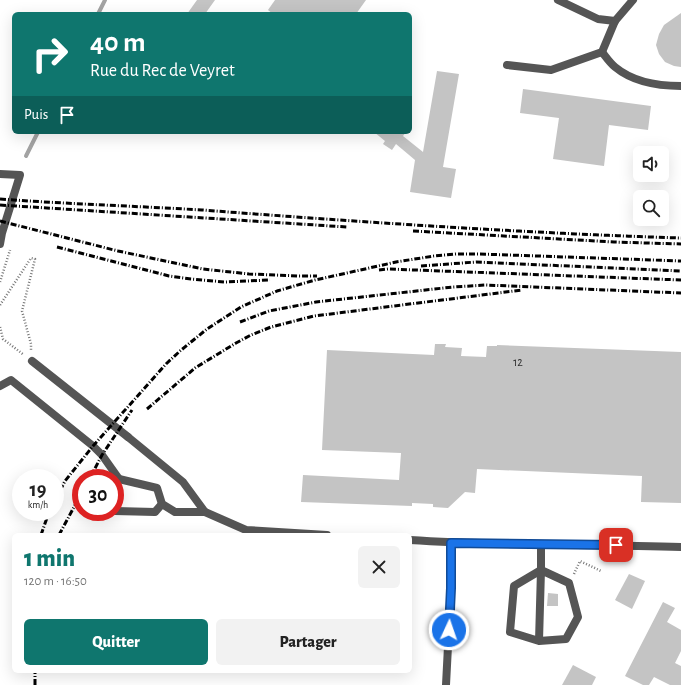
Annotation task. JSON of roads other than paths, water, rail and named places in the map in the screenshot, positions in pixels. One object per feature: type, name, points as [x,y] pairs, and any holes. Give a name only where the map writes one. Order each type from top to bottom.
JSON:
[{"type":"street","points":[[558,0],[598,19],[615,21]]},
{"type":"street","points":[[508,65],[551,70],[602,52],[615,21],[633,0]]},
{"type":"street","points":[[602,52],[614,66],[624,74],[643,82],[668,86],[681,86]]},
{"type":"street","points":[[0,174],[20,175],[1,233],[3,245]]},
{"type":"street","points":[[32,361],[183,482],[206,512]]},
{"type":"street","points":[[0,386],[11,380],[93,446],[102,455],[112,469]]},
{"type":"street","points":[[124,480],[157,488],[162,504],[174,512],[206,512],[246,530],[295,533]]},
{"type":"street","points":[[124,511],[155,512],[162,504]]},
{"type":"street","points":[[412,540],[451,543],[681,547]]},
{"type":"street","points":[[446,685],[451,588],[451,543]]},
{"type":"street","points":[[539,641],[542,570],[541,544]]},
{"type":"street","points":[[542,570],[569,583],[578,617],[566,639],[539,641],[510,632],[514,586],[542,570]]},
{"type":"waterway","points":[[99,12],[105,0]]},
{"type":"waterway","points":[[26,156],[37,134]]},
{"type":"railway","points":[[0,199],[202,210],[501,230],[681,238]]},
{"type":"railway","points":[[0,205],[347,227]]},
{"type":"railway","points":[[0,221],[118,251],[203,269],[249,274],[317,276]]},
{"type":"railway","points":[[413,231],[614,242],[681,244]]},
{"type":"railway","points":[[57,247],[169,276],[225,282],[270,280]]},
{"type":"railway","points":[[64,483],[93,446],[166,364],[180,351],[207,329],[241,307],[277,291],[315,280],[396,262],[456,254],[681,261]]},
{"type":"railway","points":[[421,266],[476,262],[681,271]]},
{"type":"railway","points":[[379,270],[388,269],[681,280]]},
{"type":"railway","points":[[240,322],[269,311],[316,302],[453,287],[486,285],[681,293]]},
{"type":"railway","points":[[147,409],[195,368],[236,343],[271,327],[314,316],[522,290]]},
{"type":"railway","points":[[95,469],[102,455],[132,410]]},
{"type":"railway","points":[[60,533],[72,511]]},
{"type":"railway","points":[[42,533],[46,521]]},
{"type":"railway","points":[[35,673],[35,685]]}]
